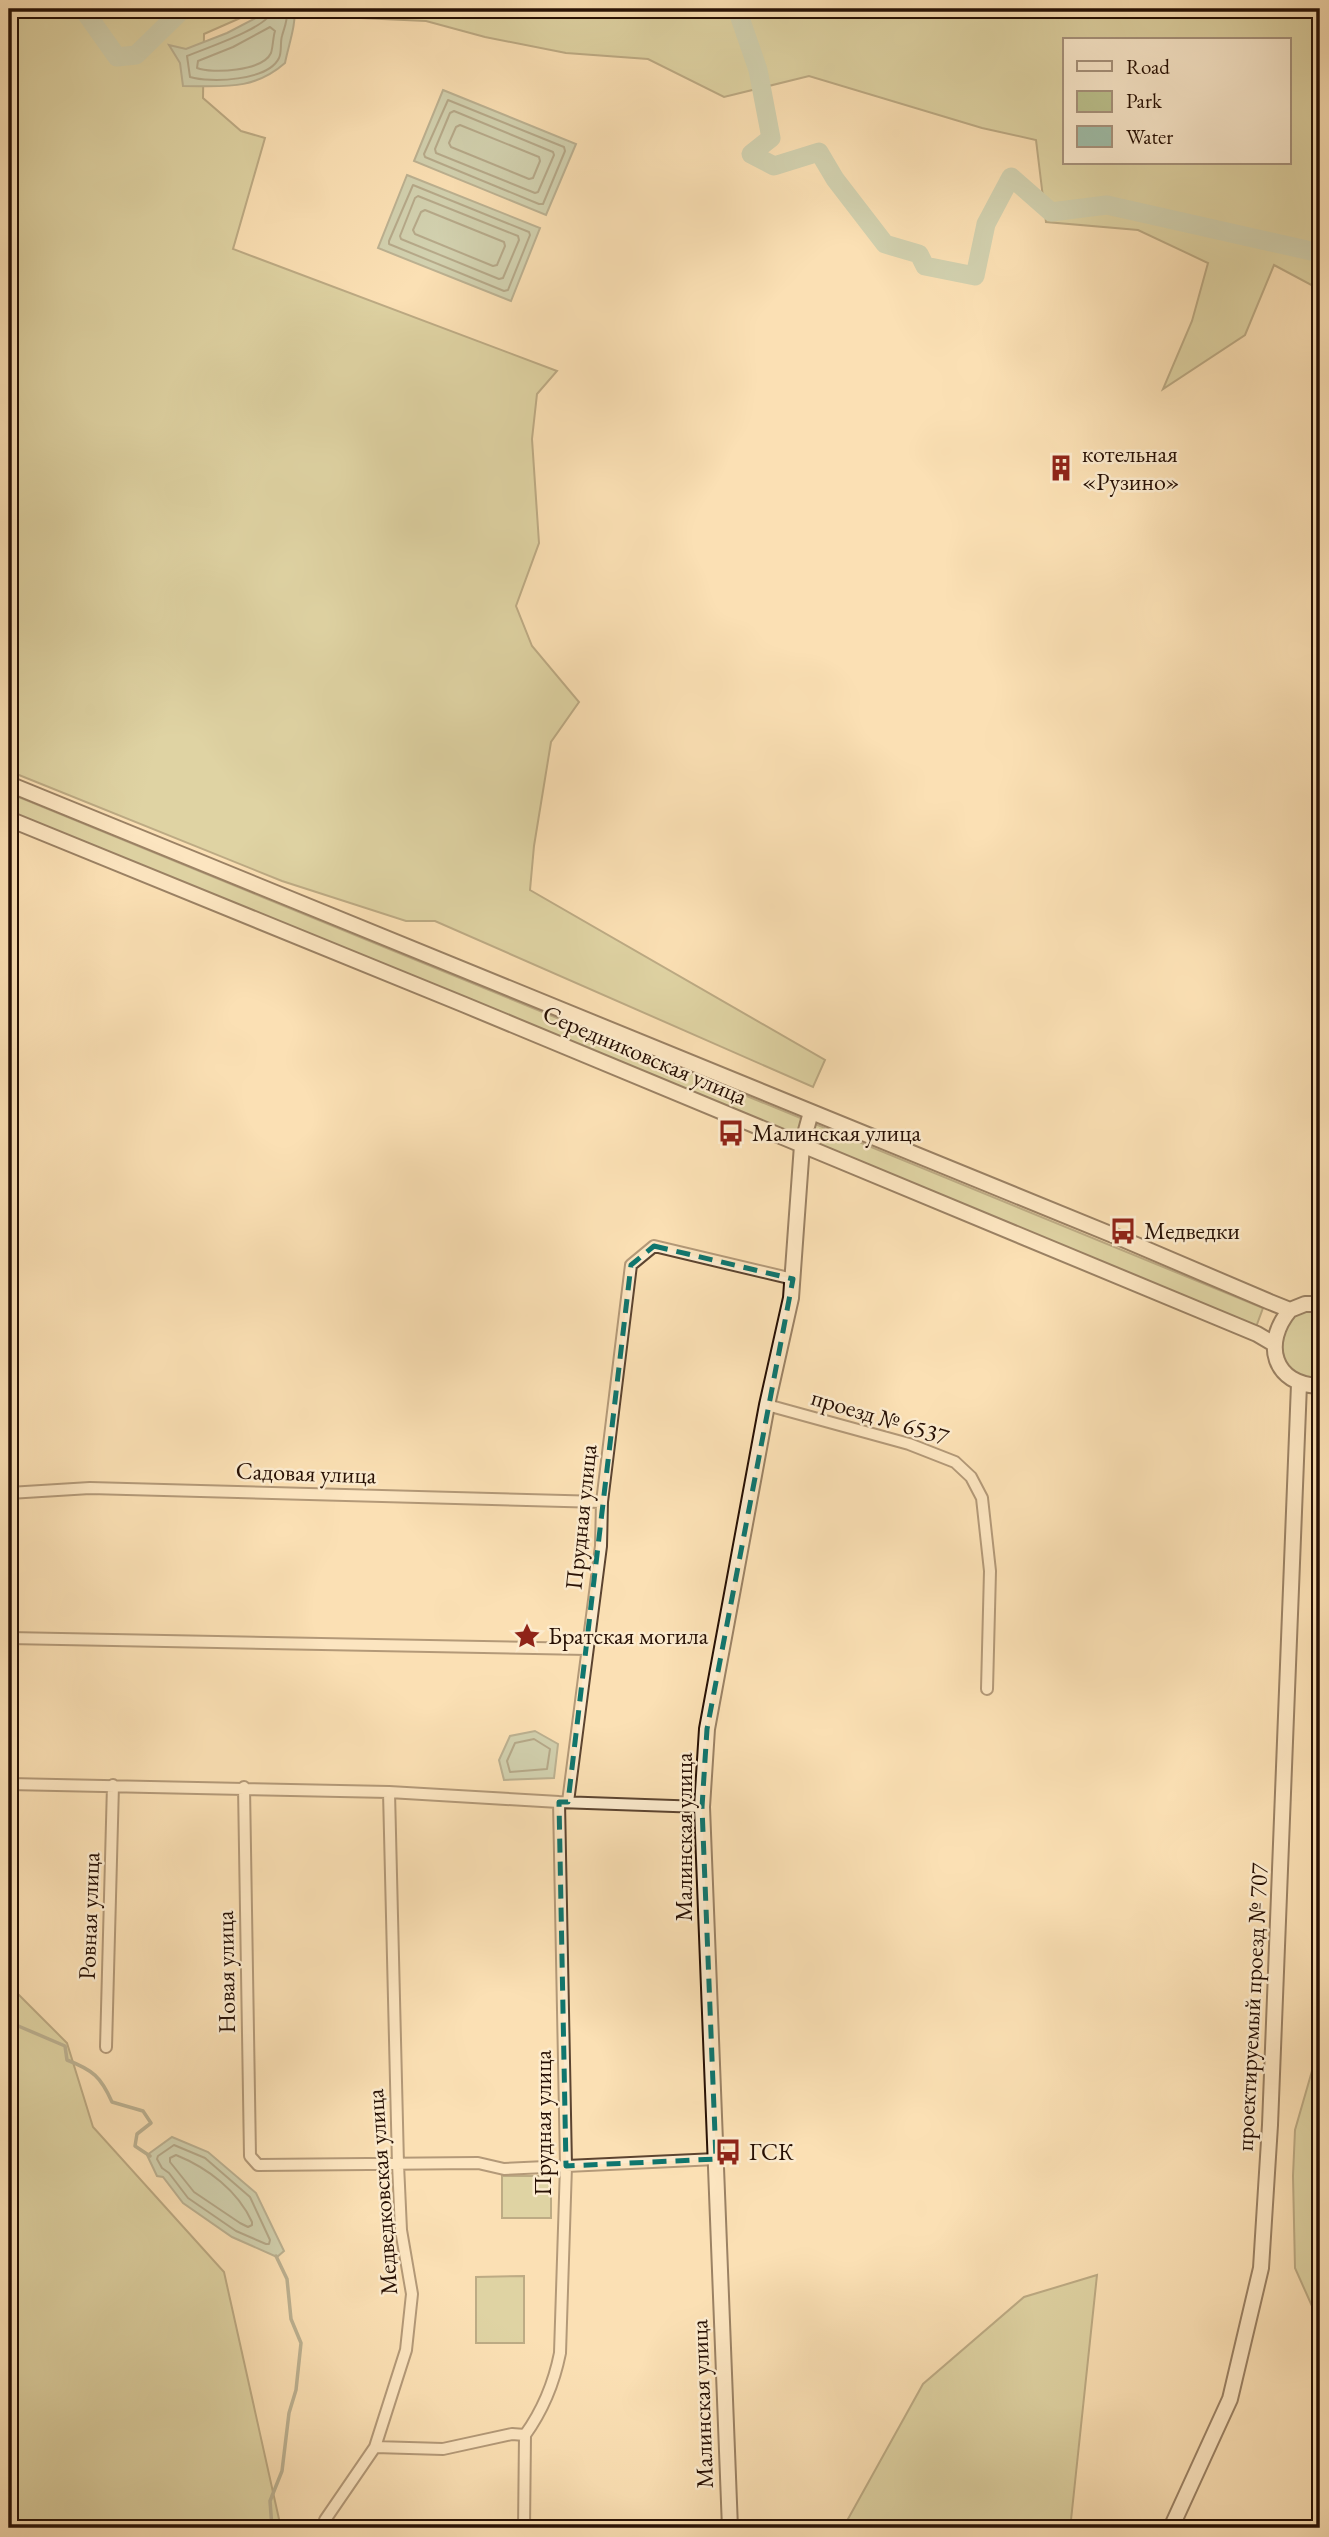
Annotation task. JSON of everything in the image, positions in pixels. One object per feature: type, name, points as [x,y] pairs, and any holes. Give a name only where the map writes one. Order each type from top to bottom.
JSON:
[{"type":"street","points":[[9,775],[46,800]]},
{"type":"street","name":"Середниковская улица","points":[[9,784],[1290,1310]]},
{"type":"street","name":"Середниковская улица","points":[[9,819],[802,1145],[1257,1334],[1274,1344]]},
{"type":"street","name":"Малинская улица","points":[[730,2528],[702,1807],[707,1729],[793,1279],[802,1145],[811,1112]]},
{"type":"street","name":"Прудная улица","points":[[525,2435],[536,2420],[554,2381],[560,2353],[566,2166],[564,1802],[601,1546],[602,1502],[631,1265],[654,1246],[793,1279]]},
{"type":"street","points":[[1320,1304],[1305,1304],[1290,1310],[1280,1321],[1274,1344],[1283,1371],[1299,1384],[1320,1386]]},
{"type":"street","name":"проектируемый проезд № 707","points":[[1171,2528],[1230,2399],[1261,2268],[1270,2125],[1299,1384]]},
{"type":"street","name":"проезд № 6537","points":[[767,1405],[909,1444],[955,1462],[971,1477],[982,1498],[989,1559],[987,1689]]},
{"type":"street","name":"Садовая улица","points":[[9,1493],[90,1488],[602,1502]]},
{"type":"street","points":[[9,1638],[587,1649]]},
{"type":"street","points":[[9,1784],[389,1791],[702,1807]]},
{"type":"street","name":"Ровная улица","points":[[106,2048],[113,1785]]},
{"type":"street","name":"Новая улица","points":[[244,1787],[250,2156],[258,2165],[398,2164]]},
{"type":"street","name":"Медведковская улица","points":[[325,2528],[325,2520],[375,2447],[406,2350],[412,2294],[401,2230],[389,1791]]},
{"type":"street","points":[[398,2164],[478,2163],[504,2169],[716,2159]]},
{"type":"street","points":[[375,2447],[443,2449],[512,2434],[525,2435],[524,2528]]},
{"type":"highlighted area","points":[[654,1246],[793,1279],[707,1729],[702,1807],[716,2159],[566,2166],[559,1802],[568,1802],[631,1265]]},
{"type":"green space","points":[[9,9],[261,9],[204,34],[203,98],[241,131],[265,138],[233,249],[557,371],[537,394],[532,439],[539,543],[516,606],[532,646],[579,702],[551,742],[534,846],[530,890],[825,1060],[813,1087],[435,921],[406,921],[282,881],[9,771]]},
{"type":"green space","points":[[300,9],[1320,9],[1320,286],[1315,287],[1274,265],[1245,335],[1163,389],[1192,321],[1208,263],[1138,230],[1046,222],[1036,140],[982,128],[809,76],[724,97],[648,59],[566,53],[485,37],[426,21],[338,17]]},
{"type":"green space","points":[[9,793],[1263,1308],[1256,1327],[9,814]]},
{"type":"green space","points":[[1320,1307],[1320,1383],[1303,1380],[1282,1361],[1279,1339],[1294,1314]]},
{"type":"green space","points":[[9,1985],[67,2043],[93,2127],[224,2272],[281,2528],[9,2528]]},
{"type":"green space","points":[[1320,2058],[1320,2324],[1295,2268],[1293,2176],[1295,2130],[1314,2064]]},
{"type":"green space","points":[[502,2176],[551,2176],[551,2218],[502,2218]]},
{"type":"green space","points":[[1097,2275],[1071,2520],[1061,2528],[843,2528],[923,2384],[1024,2297]]},
{"type":"green space","points":[[524,2276],[524,2343],[476,2343],[476,2277]]},
{"type":"water","points":[[273,9],[294,9],[293,28],[285,63],[249,83],[183,86],[180,63],[169,45],[186,49],[227,33]]},
{"type":"water","points":[[443,90],[576,144],[546,215],[414,161]]},
{"type":"water","points":[[407,175],[540,228],[511,301],[378,248]]},
{"type":"water","points":[[535,1731],[558,1744],[554,1778],[504,1780],[499,1760],[510,1736]]},
{"type":"water","points":[[172,2137],[208,2152],[256,2193],[284,2251],[277,2257],[232,2237],[183,2203],[163,2177],[157,2176],[147,2155]]},
{"type":"waterway","points":[[83,9],[117,57],[136,55],[183,9]]},
{"type":"waterway","points":[[737,9],[758,70],[771,138],[751,154],[774,166],[819,152],[835,179],[885,244],[919,254],[925,266],[975,276],[986,224],[1011,177],[1051,212],[1107,205],[1320,253]]},
{"type":"waterway","points":[[9,2022],[65,2046],[67,2060],[95,2075],[112,2102],[143,2111],[151,2123],[137,2134],[135,2146],[150,2156]]},
{"type":"waterway","points":[[272,2528],[270,2501],[282,2471],[301,2343],[291,2319],[287,2279],[276,2256]]},
{"type":"place","name":"котельная «Рузино»","points":[[1061,468]]},
{"type":"place","name":"Малинская улица","points":[[731,1133]]},
{"type":"place","name":"Медведки","points":[[1123,1231]]},
{"type":"place","name":"Братская могила","points":[[527,1636]]},
{"type":"place","name":"ГСК","points":[[728,2152]]}]
